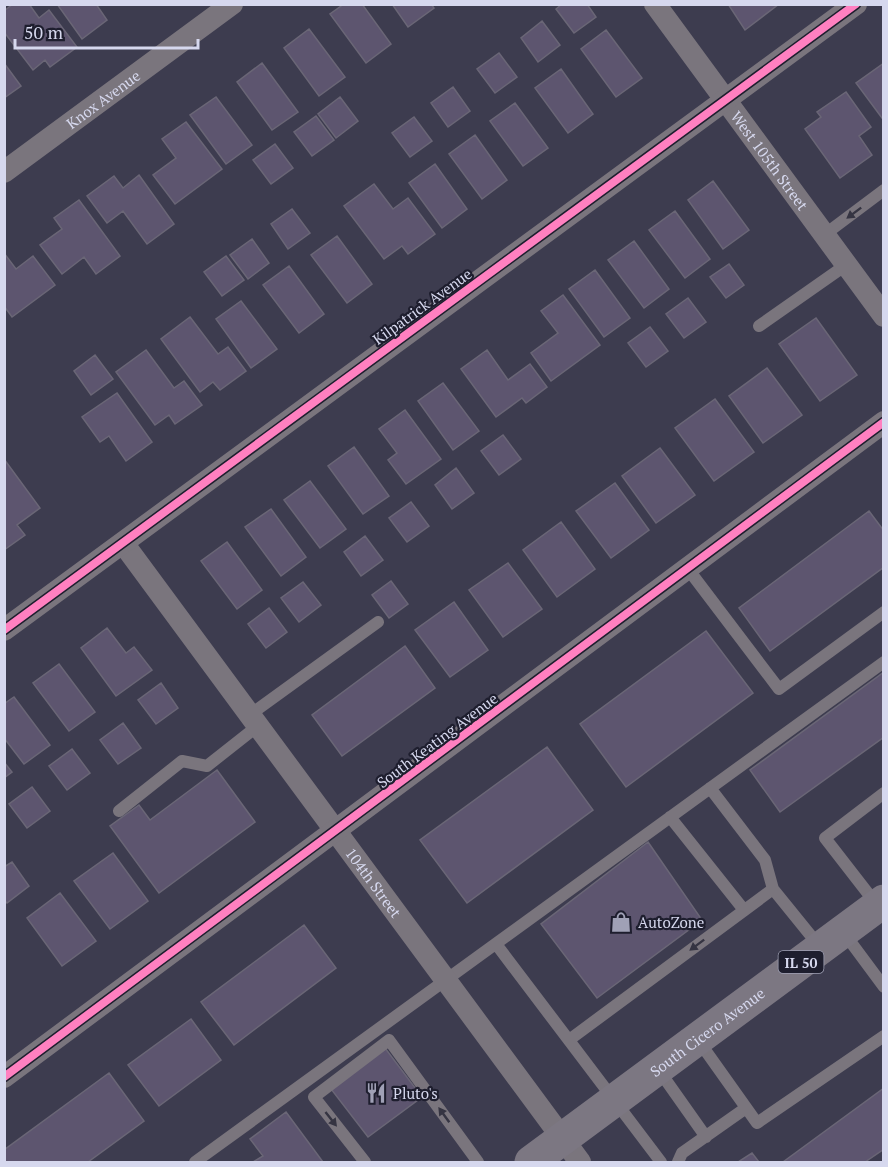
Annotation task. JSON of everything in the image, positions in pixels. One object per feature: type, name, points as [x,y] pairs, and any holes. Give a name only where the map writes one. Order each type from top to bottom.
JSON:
[{"type":"main road","name":"South Cicero Avenue","points":[[531,1162],[571,1151],[614,1101],[832,940],[882,907]]},
{"type":"street","name":"Knox Avenue","points":[[4,172],[232,4]]},
{"type":"street","name":"West 105th Street","points":[[655,4],[884,316]]},
{"type":"street","name":"Kilpatrick Avenue","points":[[4,630],[856,4]]},
{"type":"street","name":"South Keating Avenue","points":[[4,1077],[884,422]]},
{"type":"street","name":"104th Street","points":[[123,543],[571,1151]]},
{"type":"lane","points":[[824,235],[884,190]]},
{"type":"lane","points":[[759,326],[846,266]]},
{"type":"lane","points":[[688,569],[779,689],[884,612]]},
{"type":"lane","points":[[119,811],[182,761],[207,766],[255,720],[378,622]]},
{"type":"lane","points":[[195,1162],[884,662]]},
{"type":"lane","points":[[710,788],[765,860],[773,889],[884,987]]},
{"type":"lane","points":[[882,907],[825,838],[884,792]]},
{"type":"lane","points":[[670,817],[744,910]]},
{"type":"lane","points":[[569,1040],[773,889]]},
{"type":"lane","points":[[496,944],[661,1162]]},
{"type":"lane","points":[[698,1039],[757,1123],[884,1036]]},
{"type":"lane","points":[[365,1162],[314,1097],[389,1040],[478,1162]]},
{"type":"lane","points":[[657,1069],[706,1137]]},
{"type":"lane","points":[[678,1162],[682,1153],[746,1108]]},
{"type":"building","points":[[13,4],[29,4],[39,18],[49,10],[77,47],[50,67],[45,60],[33,70],[4,32],[4,11]]},
{"type":"building","points":[[57,4],[96,4],[107,20],[82,39]]},
{"type":"building","points":[[344,4],[362,4],[391,44],[366,63],[330,14]]},
{"type":"building","points":[[392,4],[431,4],[434,8],[408,27]]},
{"type":"building","points":[[562,4],[587,4],[596,17],[574,33],[556,9]]},
{"type":"building","points":[[728,4],[779,4],[745,30]]},
{"type":"building","points":[[542,21],[560,45],[538,62],[521,38]]},
{"type":"building","points":[[309,29],[345,77],[319,96],[284,48]]},
{"type":"building","points":[[606,30],[642,78],[616,97],[581,49]]},
{"type":"building","points":[[499,53],[517,77],[495,93],[477,69]]},
{"type":"building","points":[[4,63],[21,86],[4,98]]},
{"type":"building","points":[[262,63],[298,112],[272,130],[237,82]]},
{"type":"building","points":[[884,63],[884,117],[882,118],[856,83]]},
{"type":"building","points":[[561,69],[593,114],[568,133],[535,88]]},
{"type":"building","points":[[453,87],[470,111],[448,127],[431,103]]},
{"type":"building","points":[[846,92],[871,127],[859,136],[872,155],[840,178],[805,129],[821,117],[817,112]]},
{"type":"building","points":[[216,97],[252,145],[226,164],[190,115]]},
{"type":"building","points":[[340,97],[358,121],[336,138],[318,114]]},
{"type":"building","points":[[515,103],[548,148],[523,166],[490,121]]},
{"type":"building","points":[[316,116],[334,140],[312,156],[294,132]]},
{"type":"building","points":[[414,117],[432,141],[410,157],[392,133]]},
{"type":"building","points":[[186,122],[222,169],[175,204],[153,175],[176,158],[162,139]]},
{"type":"building","points":[[475,135],[507,180],[482,199],[449,154]]},
{"type":"building","points":[[275,144],[293,168],[271,184],[253,160]]},
{"type":"building","points":[[435,164],[467,209],[442,228],[409,183]]},
{"type":"building","points":[[139,175],[174,224],[147,244],[123,211],[107,223],[87,196],[114,176],[123,188]]},
{"type":"building","points":[[713,181],[749,230],[723,249],[688,200]]},
{"type":"building","points":[[374,184],[393,209],[408,198],[435,234],[408,254],[402,246],[384,259],[344,206]]},
{"type":"building","points":[[79,200],[120,256],[96,274],[84,257],[62,274],[40,245],[62,229],[54,218]]},
{"type":"building","points":[[292,209],[310,233],[288,249],[271,224]]},
{"type":"building","points":[[675,211],[710,259],[685,278],[649,230]]},
{"type":"building","points":[[337,236],[372,284],[347,303],[311,255]]},
{"type":"building","points":[[252,239],[269,263],[248,279],[230,255]]},
{"type":"building","points":[[634,241],[669,289],[644,308],[608,260]]},
{"type":"building","points":[[4,253],[16,269],[33,256],[55,285],[12,317],[4,306]]},
{"type":"building","points":[[226,256],[244,280],[222,296],[204,272]]},
{"type":"building","points":[[729,264],[744,285],[726,298],[710,277]]},
{"type":"building","points":[[289,266],[324,314],[299,333],[263,285]]},
{"type":"building","points":[[595,270],[630,318],[604,337],[569,289]]},
{"type":"building","points":[[563,295],[600,345],[551,381],[531,353],[558,333],[541,311]]},
{"type":"building","points":[[688,298],[706,322],[684,338],[666,314]]},
{"type":"building","points":[[241,301],[277,349],[251,368],[216,319]]},
{"type":"building","points":[[190,317],[218,354],[228,347],[246,371],[220,390],[213,382],[200,392],[161,339]]},
{"type":"building","points":[[816,318],[857,375],[820,401],[779,344]]},
{"type":"building","points":[[650,327],[668,351],[646,367],[628,343]]},
{"type":"building","points":[[146,350],[174,388],[184,381],[202,405],[175,424],[169,415],[155,425],[116,372]]},
{"type":"building","points":[[487,350],[508,380],[530,364],[547,387],[526,403],[522,398],[496,417],[461,369]]},
{"type":"building","points":[[95,355],[113,379],[91,395],[74,371]]},
{"type":"building","points":[[767,368],[802,415],[763,443],[729,396]]},
{"type":"building","points":[[443,383],[479,431],[453,450],[418,401]]},
{"type":"building","points":[[117,393],[152,442],[126,461],[109,436],[100,442],[82,417]]},
{"type":"building","points":[[715,399],[754,452],[714,481],[675,428]]},
{"type":"building","points":[[405,410],[441,459],[406,484],[388,460],[397,453],[379,429]]},
{"type":"building","points":[[503,435],[521,459],[499,475],[481,451]]},
{"type":"building","points":[[354,447],[389,496],[363,514],[328,466]]},
{"type":"building","points":[[660,448],[695,495],[656,523],[622,476]]},
{"type":"building","points":[[4,459],[40,508],[17,525],[25,535],[4,550]]},
{"type":"building","points":[[456,468],[474,493],[452,509],[435,485]]},
{"type":"building","points":[[310,481],[346,529],[320,548],[284,500]]},
{"type":"building","points":[[615,483],[649,530],[611,558],[576,511]]},
{"type":"building","points":[[411,502],[429,526],[407,542],[389,518]]},
{"type":"building","points":[[271,509],[306,557],[281,576],[245,527]]},
{"type":"building","points":[[869,511],[884,531],[884,567],[770,651],[739,608]]},
{"type":"building","points":[[561,522],[595,569],[557,597],[523,550]]},
{"type":"building","points":[[365,536],[383,560],[361,576],[344,552]]},
{"type":"building","points":[[227,542],[262,590],[237,609],[201,561]]},
{"type":"building","points":[[508,563],[542,609],[503,637],[469,590]]},
{"type":"building","points":[[391,581],[408,604],[389,618],[372,595]]},
{"type":"building","points":[[303,582],[321,605],[299,622],[281,598]]},
{"type":"building","points":[[454,602],[488,650],[450,677],[415,630]]},
{"type":"building","points":[[269,608],[287,632],[266,648],[248,624]]},
{"type":"building","points":[[107,628],[126,653],[134,647],[152,670],[116,696],[81,648]]},
{"type":"building","points":[[706,631],[753,693],[626,787],[580,724]]},
{"type":"building","points":[[405,646],[435,688],[342,756],[312,715]]},
{"type":"building","points":[[59,664],[95,712],[69,731],[33,683]]},
{"type":"building","points":[[884,672],[884,737],[780,812],[750,770]]},
{"type":"building","points":[[161,683],[178,708],[156,724],[138,700]]},
{"type":"building","points":[[14,697],[50,745],[24,764],[4,738],[4,704]]},
{"type":"building","points":[[123,723],[141,748],[118,764],[100,740]]},
{"type":"building","points":[[547,747],[593,810],[467,903],[420,840]]},
{"type":"building","points":[[72,749],[90,773],[67,790],[49,766]]},
{"type":"building","points":[[4,762],[12,772],[4,778]]},
{"type":"building","points":[[217,770],[255,822],[159,893],[110,826],[139,805],[150,820]]},
{"type":"building","points":[[32,787],[50,811],[27,828],[9,804]]},
{"type":"building","name":"AutoZone","points":[[648,842],[702,920],[597,998],[541,924]]},
{"type":"building","points":[[113,853],[148,901],[110,929],[74,881]]},
{"type":"building","points":[[12,862],[29,886],[7,903],[4,900],[4,867]]},
{"type":"building","points":[[60,893],[96,941],[62,966],[27,918]]},
{"type":"building","points":[[304,925],[336,968],[234,1045],[201,1002]]},
{"type":"building","points":[[191,1019],[221,1060],[159,1106],[128,1065]]},
{"type":"building","name":"Pluto's","points":[[385,1048],[422,1097],[368,1137],[331,1089]]},
{"type":"building","points":[[109,1073],[144,1121],[88,1162],[4,1162],[4,1150]]},
{"type":"building","points":[[884,1088],[884,1149],[865,1162],[783,1162]]},
{"type":"building","points":[[286,1112],[323,1162],[253,1162],[263,1156],[250,1139]]},
{"type":"building","points":[[752,1153],[759,1162],[738,1162]]},
{"type":"cycle path","points":[[4,630],[856,4]]},
{"type":"cycle path","points":[[4,1077],[884,422]]},
{"type":"place","name":"AutoZone","points":[[621,922]]},
{"type":"place","name":"Pluto's","points":[[376,1093]]}]
